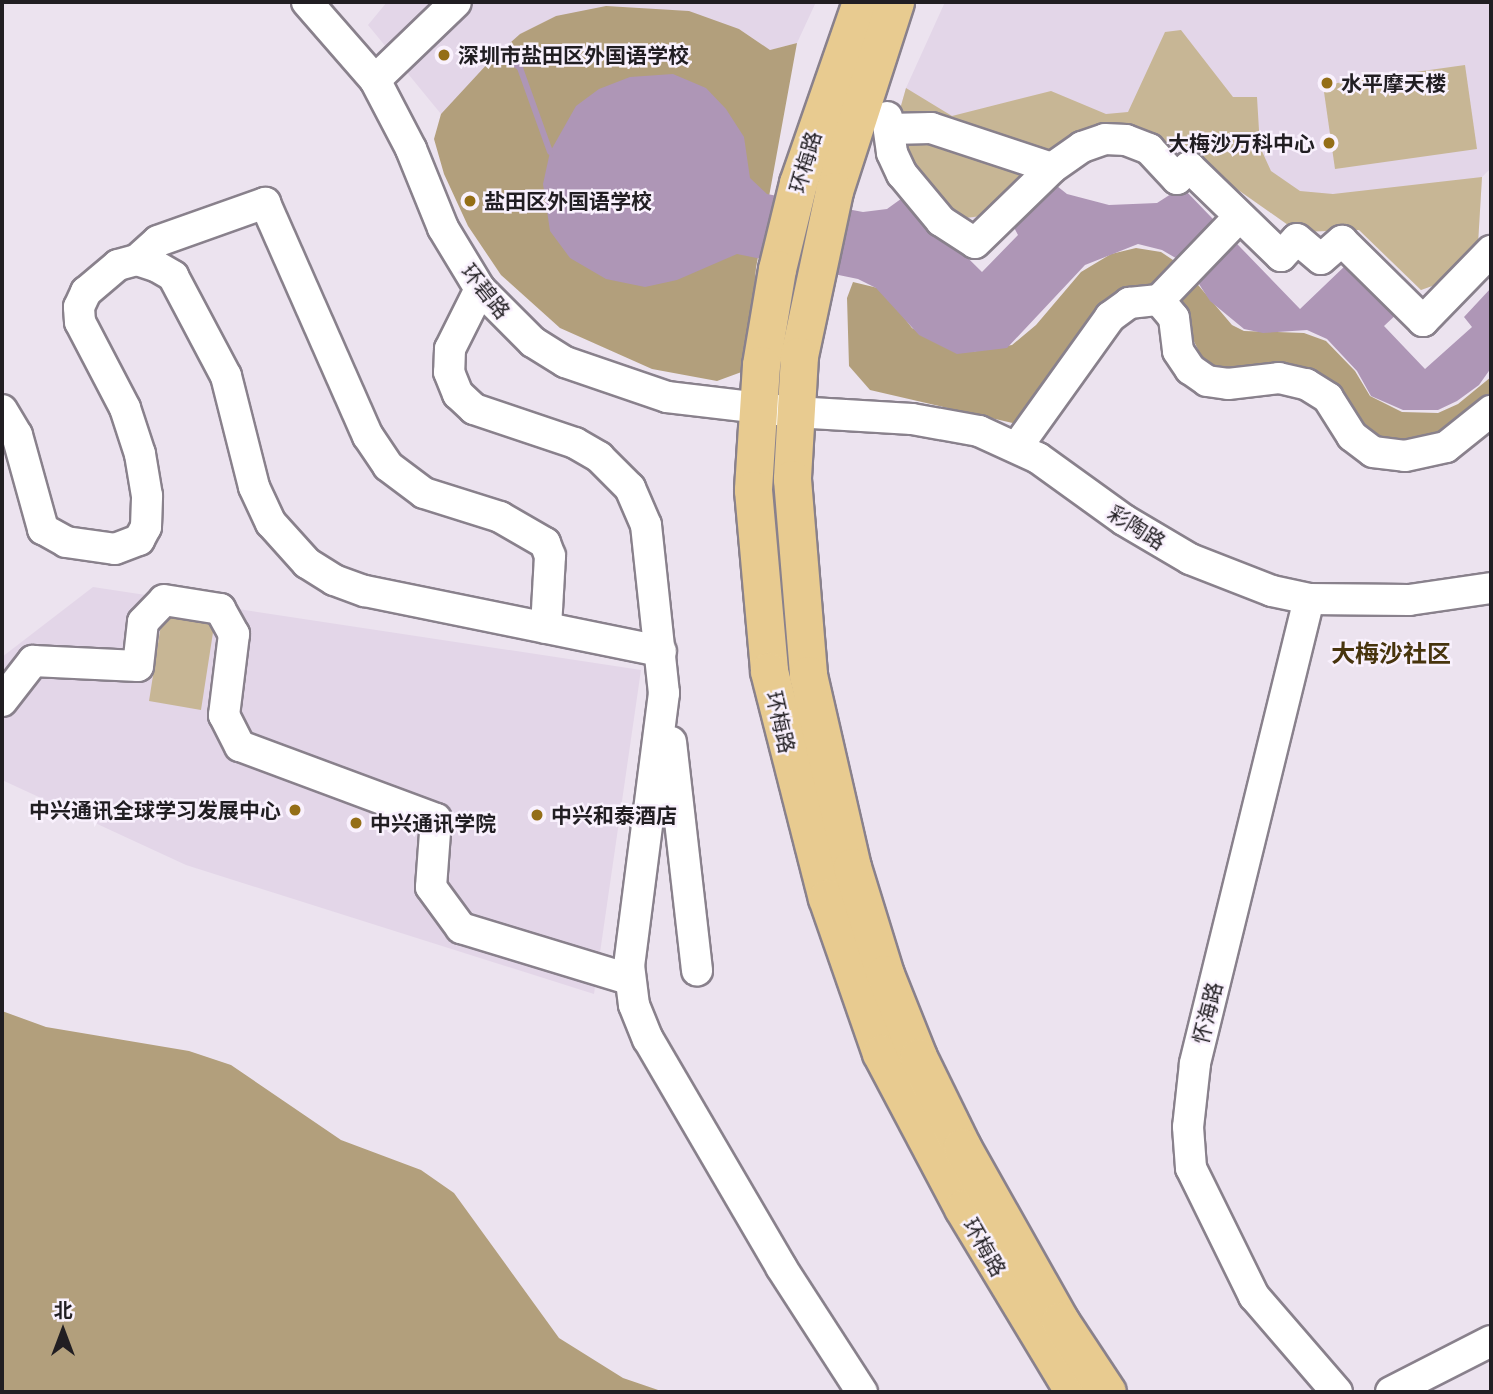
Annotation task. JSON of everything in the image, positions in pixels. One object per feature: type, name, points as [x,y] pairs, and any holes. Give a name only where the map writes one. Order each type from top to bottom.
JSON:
[{"type":"main road","name":"环梅路","points":[[861,2],[799,183],[777,269],[757,409],[755,535],[769,671],[802,812],[836,929],[870,1026],[910,1114],[1027,1318],[1074,1392]]},
{"type":"main road","name":"环梅路","points":[[895,2],[834,191],[813,275],[799,356],[795,412],[794,544],[808,675],[871,933],[899,1012],[951,1126],[1060,1321],[1108,1392]]},
{"type":"street","name":"环碧路","points":[[307,2],[375,80],[443,228],[480,289],[533,342],[597,376],[667,397],[795,412]]},
{"type":"street","points":[[375,80],[456,2]]},
{"type":"street","points":[[1052,168],[931,128],[888,123],[897,163],[919,197],[966,241],[975,243],[1052,168],[1082,147],[1105,139],[1126,140],[1149,149],[1177,179],[1189,167],[1281,256],[1297,239],[1321,259],[1342,242],[1423,321],[1491,251]]},
{"type":"street","points":[[2,410],[17,435],[43,529],[66,542],[115,549],[139,540],[146,527],[147,496],[140,454],[125,408],[80,322],[79,307],[86,292],[118,265],[137,260],[158,242],[265,203],[368,436],[388,466],[424,493],[500,517],[545,543],[550,556],[546,628]]},
{"type":"street","points":[[1017,447],[1110,317],[1129,303],[1167,292],[1239,217]]},
{"type":"street","points":[[137,260],[173,276],[200,324],[226,376],[254,487],[271,523],[307,563],[334,580],[365,591],[661,651]]},
{"type":"street","points":[[480,289],[453,337],[449,361],[452,383],[474,409],[575,443],[604,461],[630,488],[646,525],[664,693],[693,904],[697,971]]},
{"type":"street","points":[[1167,292],[1174,318],[1178,351],[1190,369],[1207,381],[1228,384],[1279,378],[1306,384],[1328,398],[1352,436],[1373,452],[1405,456],[1446,447],[1491,411]]},
{"type":"street","name":"彩陶路","points":[[795,412],[939,422],[979,431],[1017,447],[1190,559],[1257,586],[1309,599],[1409,600],[1491,588]]},
{"type":"street","name":"怀海路","points":[[1309,599],[1195,1064],[1188,1127],[1191,1168],[1255,1296],[1337,1392]]},
{"type":"street","points":[[2,701],[33,661],[138,666],[143,622],[164,600],[220,609],[234,634],[224,715],[240,746],[436,820],[431,887],[461,928],[629,979]]},
{"type":"street","points":[[664,693],[629,979],[648,1039],[781,1267],[862,1392]]},
{"type":"street","points":[[1391,1392],[1491,1341]]},
{"type":"shaded area","name":"深圳市盐田区外国语学校","points":[[387,2],[816,2],[797,43],[770,50],[739,29],[556,16],[520,34],[441,114],[368,25]]},
{"type":"shaded area","name":"大梅沙万科中心","points":[[945,2],[1491,2],[1491,168],[1482,177],[1478,244],[1435,285],[1421,290],[1359,230],[1298,232],[1177,147],[1137,132],[978,219],[965,218],[893,134],[906,88]]},
{"type":"shaded area","points":[[606,6],[689,11],[739,29],[770,50],[797,43],[756,268],[747,370],[717,381],[652,369],[560,328],[501,275],[468,226],[444,174],[434,139],[441,114],[490,61],[520,34],[556,16]]},
{"type":"shaded area","points":[[1181,30],[1233,97],[1257,97],[1260,147],[1271,171],[1300,191],[1333,194],[1482,177],[1478,244],[1435,285],[1421,290],[1359,230],[1298,232],[1177,147],[1137,132],[990,215],[965,218],[951,213],[912,170],[893,134],[906,88],[952,116],[1051,91],[1106,114],[1128,112],[1165,32]]},
{"type":"shaded area","points":[[1465,65],[1477,149],[1335,169],[1323,85]]},
{"type":"shaded area","points":[[673,74],[706,88],[726,109],[744,137],[750,178],[767,194],[863,212],[887,209],[905,196],[982,272],[1018,235],[1010,220],[1052,182],[1067,194],[1109,205],[1157,203],[1182,187],[1300,309],[1347,264],[1400,311],[1384,326],[1425,369],[1472,327],[1464,317],[1491,288],[1491,368],[1479,385],[1457,401],[1438,410],[1403,410],[1371,396],[1357,371],[1327,339],[1307,330],[1263,333],[1244,329],[1210,301],[1186,264],[1162,250],[1138,244],[1085,265],[1007,348],[957,354],[919,335],[876,288],[858,279],[737,254],[677,280],[645,287],[606,279],[570,258],[550,231],[543,184],[550,152],[576,106],[599,89],[630,77]]},
{"type":"shaded area","points":[[1136,248],[1161,252],[1182,266],[1232,325],[1244,331],[1304,333],[1326,341],[1355,371],[1370,396],[1402,412],[1438,413],[1458,404],[1491,377],[1491,402],[1448,440],[1372,444],[1342,402],[1207,367],[1184,322],[1155,289],[1026,426],[870,390],[849,366],[847,298],[853,282],[882,289],[912,328],[943,346],[971,352],[1012,345],[1036,325],[1081,272],[1111,254]]},
{"type":"shaded area","name":"中兴通讯学院","points":[[93,587],[641,670],[594,994],[186,865],[2,780],[2,657]]},
{"type":"shaded area","points":[[164,605],[216,613],[201,710],[149,701]]},
{"type":"shaded area","points":[[2,1011],[46,1027],[189,1051],[231,1065],[341,1140],[421,1170],[454,1193],[559,1338],[623,1378],[664,1392],[2,1392]]},
{"type":"waterway","points":[[506,57],[520,68],[550,152]]},
{"type":"place","name":"深圳市盐田区外国语学校","points":[[444,55]]},
{"type":"place","name":"水平摩天楼","points":[[1327,83]]},
{"type":"place","name":"大梅沙万科中心","points":[[1329,143]]},
{"type":"place","name":"盐田区外国语学校","points":[[470,201]]},
{"type":"place","name":"中兴通讯全球学习发展中心","points":[[295,810]]},
{"type":"place","name":"中兴和泰酒店","points":[[537,815]]},
{"type":"place","name":"中兴通讯学院","points":[[356,823]]},
{"type":"district","name":"大梅沙社区","points":[[1391,654]]}]
